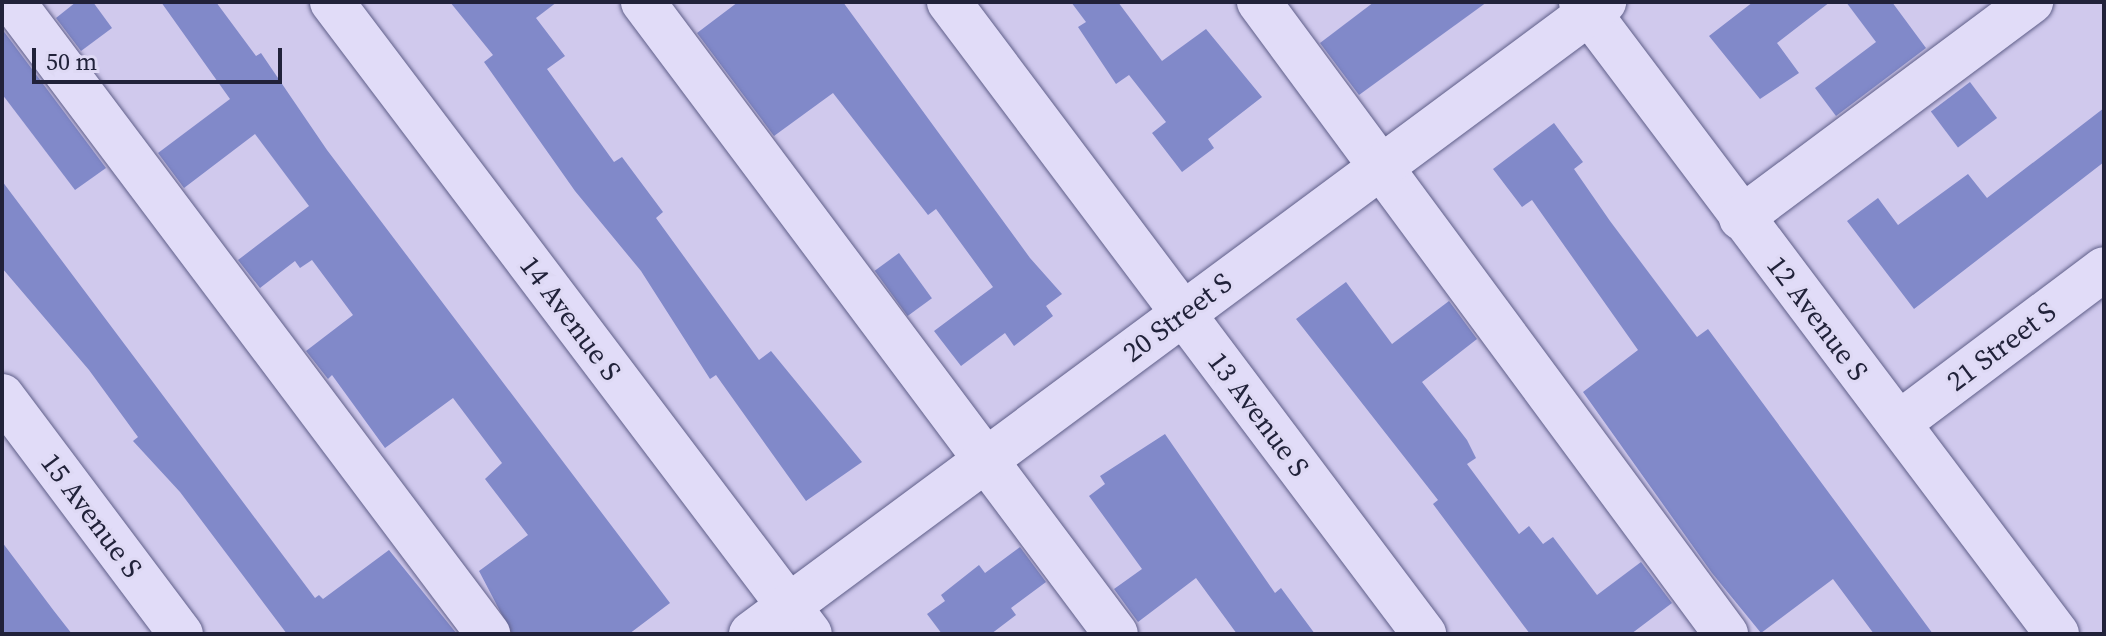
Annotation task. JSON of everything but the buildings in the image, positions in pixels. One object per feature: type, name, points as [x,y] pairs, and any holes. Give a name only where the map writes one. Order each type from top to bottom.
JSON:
[{"type":"street","points":[[13,2],[488,634]]},
{"type":"street","name":"14 Avenue S","points":[[332,2],[800,620]]},
{"type":"street","points":[[643,2],[1116,634]]},
{"type":"street","name":"13 Avenue S","points":[[949,2],[1424,634]]},
{"type":"street","points":[[1259,2],[1726,634]]},
{"type":"street","points":[[1741,218],[2031,2]]},
{"type":"street","name":"20 Street S","points":[[751,634],[800,620],[986,459],[1380,167],[1591,6]]},
{"type":"street","name":"12 Avenue S","points":[[1591,6],[1741,218],[2057,634]]},
{"type":"street","name":"21 Street S","points":[[1899,423],[2104,269]]},
{"type":"street","name":"15 Avenue S","points":[[2,396],[181,634]]}]
